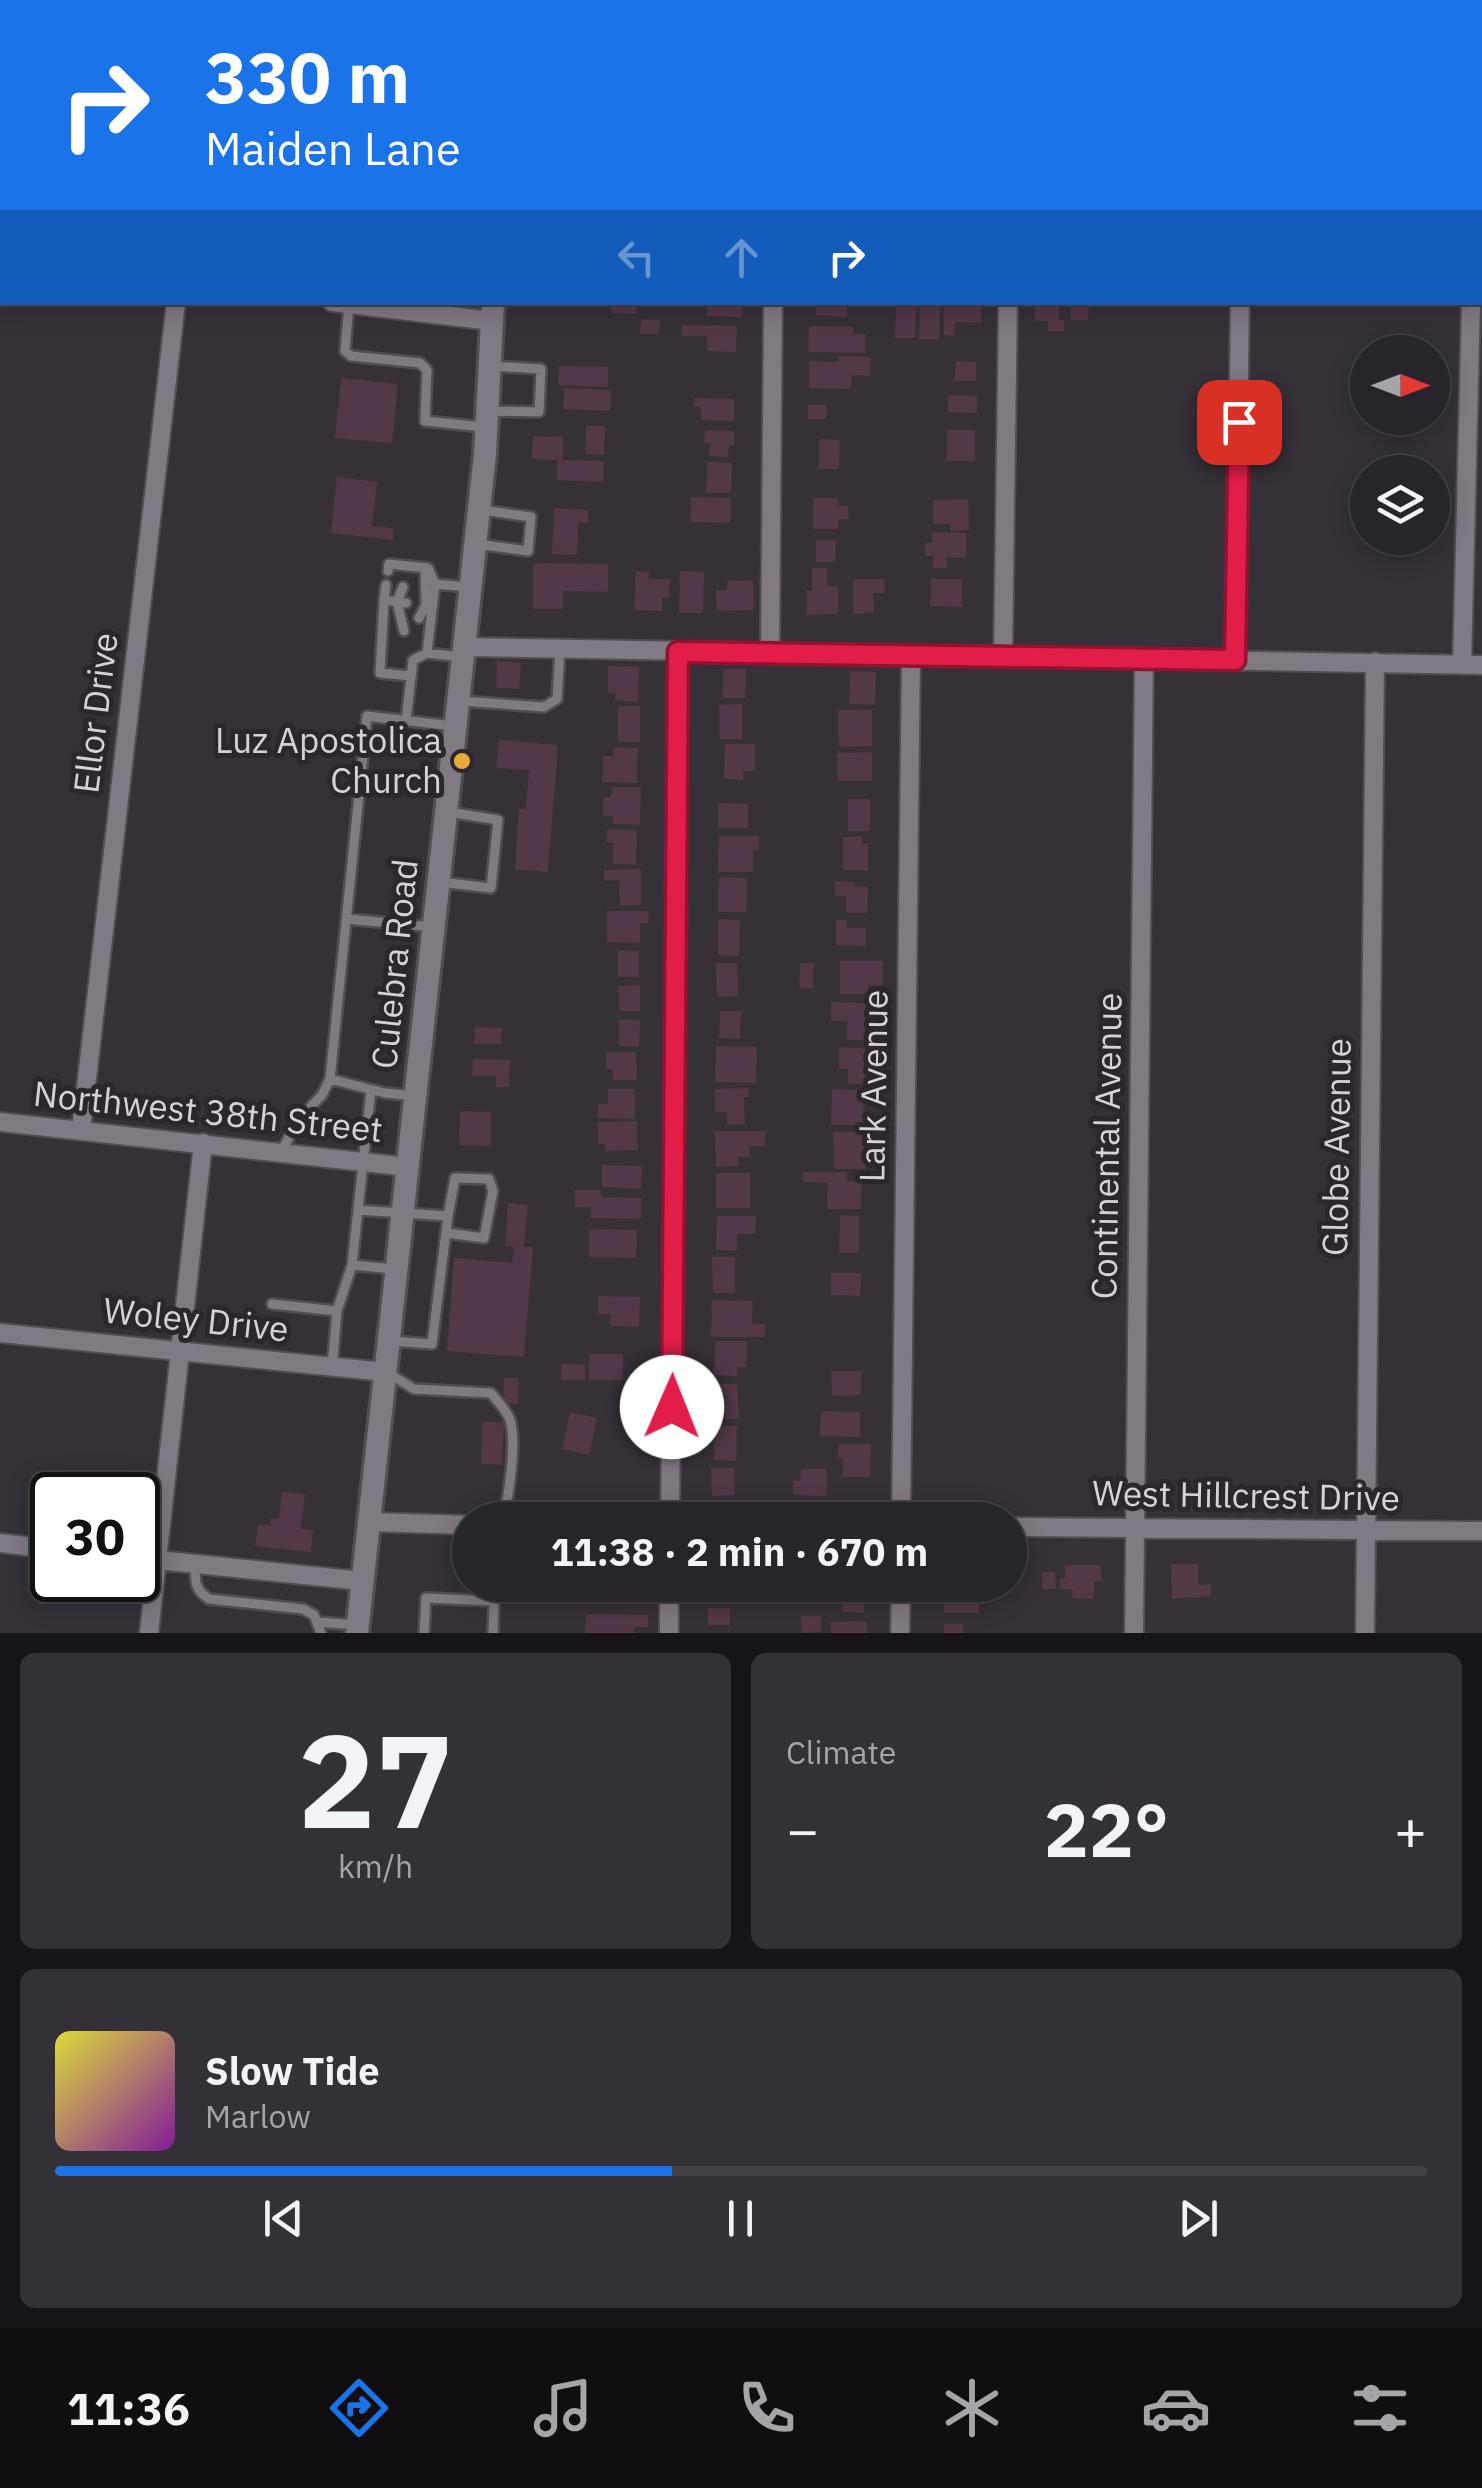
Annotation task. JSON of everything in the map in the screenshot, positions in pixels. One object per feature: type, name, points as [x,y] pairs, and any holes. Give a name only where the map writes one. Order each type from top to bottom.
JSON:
[{"type":"main road","name":"Culebra Road","points":[[358,1629],[479,510],[493,312]]},
{"type":"street","name":"Ellor Drive","points":[[81,1131],[176,305]]},
{"type":"street","points":[[359,305],[493,312]]},
{"type":"street","points":[[770,652],[773,305]]},
{"type":"street","points":[[1003,657],[1008,305]]},
{"type":"street","points":[[1235,660],[1240,305]]},
{"type":"street","points":[[1462,665],[1470,305]]},
{"type":"street","points":[[463,652],[560,649],[1482,666]]},
{"type":"street","points":[[670,1502],[678,652]]},
{"type":"street","name":"Lark Avenue","points":[[901,1502],[911,654]]},
{"type":"street","name":"Continental Avenue","points":[[1134,1633],[1144,659]]},
{"type":"street","name":"Globe Avenue","points":[[1364,1633],[1374,662]]},
{"type":"street","name":"Northwest 38th Street","points":[[0,1122],[408,1167]]},
{"type":"street","points":[[160,1477],[180,1352],[203,1143]]},
{"type":"street","name":"Woley Drive","points":[[0,1333],[386,1372]]},
{"type":"street","points":[[368,1522],[452,1524]]},
{"type":"street","name":"West Hillcrest Drive","points":[[1027,1526],[1482,1531]]},
{"type":"street","points":[[0,1544],[30,1547]]},
{"type":"street","points":[[160,1561],[362,1582]]},
{"type":"street","points":[[148,1602],[148,1633]]},
{"type":"street","points":[[669,1602],[669,1633]]},
{"type":"street","points":[[900,1633],[901,1602]]},
{"type":"lane","points":[[340,305],[345,351],[351,356],[420,363],[427,370],[425,421],[539,412],[541,369],[491,366]]},
{"type":"lane","points":[[475,544],[528,551],[532,518],[479,510]]},
{"type":"lane","points":[[388,571],[389,564],[428,568],[435,584],[419,618]]},
{"type":"lane","points":[[425,573],[427,652]]},
{"type":"lane","points":[[386,584],[380,673],[411,676]]},
{"type":"lane","points":[[435,584],[471,588]]},
{"type":"lane","points":[[404,631],[402,602],[406,587]]},
{"type":"lane","points":[[418,632],[426,605],[423,590]]},
{"type":"lane","points":[[384,600],[402,602]]},
{"type":"lane","points":[[402,602],[405,617]]},
{"type":"lane","points":[[458,701],[544,707],[557,699],[560,649]]},
{"type":"lane","points":[[406,720],[412,660],[427,652],[463,652]]},
{"type":"lane","points":[[280,1152],[299,1119],[322,1096],[330,1079],[367,716],[456,726]]},
{"type":"lane","points":[[438,882],[491,888],[498,820],[446,812]]},
{"type":"lane","points":[[346,919],[434,927]]},
{"type":"lane","points":[[330,1079],[416,1096]]},
{"type":"lane","points":[[332,1366],[337,1310],[352,1266],[371,1090]]},
{"type":"lane","points":[[388,1340],[432,1344],[448,1216],[455,1178],[489,1179],[492,1191],[484,1238],[447,1233]]},
{"type":"lane","points":[[358,1210],[448,1216]]},
{"type":"lane","points":[[352,1266],[397,1269]]},
{"type":"lane","points":[[272,1304],[337,1310]]},
{"type":"lane","points":[[386,1372],[414,1389],[490,1393],[510,1420],[506,1502]]},
{"type":"lane","points":[[195,1565],[195,1585],[209,1600],[304,1609],[319,1622],[321,1633]]},
{"type":"lane","points":[[424,1633],[426,1598],[452,1599]]},
{"type":"lane","points":[[493,1633],[494,1602]]},
{"type":"lane","points":[[319,1622],[358,1629]]},
{"type":"building","points":[[611,305],[637,305],[636,314],[611,313]]},
{"type":"building","points":[[707,305],[743,305],[742,317],[707,316]]},
{"type":"building","points":[[816,305],[847,305],[847,317],[816,315]]},
{"type":"building","points":[[896,305],[916,305],[915,338],[895,338]]},
{"type":"building","points":[[920,305],[940,305],[939,339],[919,339]]},
{"type":"building","points":[[944,305],[981,305],[981,323],[955,322],[954,336],[944,335]]},
{"type":"building","points":[[1035,305],[1059,305],[1064,331],[1048,331],[1048,321],[1035,321]]},
{"type":"building","points":[[1071,305],[1089,305],[1088,320],[1071,320]]},
{"type":"building","points":[[641,319],[660,320],[659,334],[640,334]]},
{"type":"building","points":[[682,325],[737,326],[736,352],[707,351],[707,336],[681,336]]},
{"type":"building","points":[[809,326],[853,327],[853,334],[865,334],[865,353],[808,352]]},
{"type":"building","points":[[838,356],[871,357],[870,376],[852,375],[851,389],[809,388],[809,361],[838,362]]},
{"type":"building","points":[[956,361],[976,362],[976,381],[955,381]]},
{"type":"building","points":[[559,366],[608,367],[608,387],[558,385]]},
{"type":"building","points":[[341,378],[398,384],[392,443],[335,438]]},
{"type":"building","points":[[564,388],[611,390],[610,411],[563,409]]},
{"type":"building","points":[[948,395],[977,396],[977,413],[948,412]]},
{"type":"building","points":[[695,398],[734,399],[734,421],[701,420],[701,407],[694,406]]},
{"type":"building","points":[[808,405],[827,405],[826,419],[808,419]]},
{"type":"building","points":[[586,426],[605,426],[604,455],[585,454]]},
{"type":"building","points":[[705,430],[734,431],[734,445],[729,445],[728,457],[709,456]]},
{"type":"building","points":[[947,430],[975,430],[975,461],[947,461]]},
{"type":"building","points":[[533,436],[563,437],[563,460],[604,461],[603,482],[557,480],[557,460],[532,459]]},
{"type":"building","points":[[819,439],[840,440],[839,469],[819,469]]},
{"type":"building","points":[[707,462],[732,463],[731,493],[706,493]]},
{"type":"building","points":[[337,477],[377,482],[372,526],[394,528],[393,540],[331,533]]},
{"type":"building","points":[[691,497],[731,498],[730,523],[690,522]]},
{"type":"building","points":[[813,498],[838,498],[838,506],[848,506],[849,519],[838,519],[838,529],[813,529]]},
{"type":"building","points":[[968,499],[969,530],[950,531],[950,524],[933,524],[933,500]]},
{"type":"building","points":[[554,508],[588,510],[588,523],[578,522],[577,555],[552,554]]},
{"type":"building","points":[[932,532],[966,533],[966,558],[947,557],[947,568],[933,568],[933,556],[925,556],[925,543],[932,543]]},
{"type":"building","points":[[816,540],[836,540],[835,562],[816,562]]},
{"type":"building","points":[[533,563],[608,564],[608,592],[563,591],[563,609],[533,609]]},
{"type":"building","points":[[812,568],[827,568],[827,586],[838,586],[838,614],[807,615]]},
{"type":"building","points":[[636,571],[649,572],[649,579],[670,579],[669,598],[662,597],[662,611],[634,610]]},
{"type":"building","points":[[680,571],[704,572],[703,613],[679,613]]},
{"type":"building","points":[[853,579],[884,579],[885,593],[873,593],[874,613],[853,614]]},
{"type":"building","points":[[931,579],[962,579],[962,607],[930,606]]},
{"type":"building","points":[[753,580],[754,610],[717,611],[716,590],[727,590],[727,581]]},
{"type":"building","points":[[497,661],[521,663],[519,689],[496,688]]},
{"type":"building","points":[[608,666],[639,667],[638,702],[615,701],[615,693],[608,693]]},
{"type":"building","points":[[723,669],[746,669],[745,698],[722,698]]},
{"type":"building","points":[[850,671],[876,672],[875,705],[849,704]]},
{"type":"building","points":[[742,704],[742,739],[720,739],[719,705]]},
{"type":"building","points":[[618,706],[640,706],[640,742],[618,742]]},
{"type":"building","points":[[838,710],[872,710],[872,746],[839,747]]},
{"type":"building","points":[[499,740],[558,745],[548,872],[515,869],[519,809],[526,809],[529,770],[496,768]]},
{"type":"building","points":[[725,744],[755,744],[755,771],[743,771],[743,780],[724,779]]},
{"type":"building","points":[[613,747],[638,748],[637,783],[602,782],[603,756],[613,756]]},
{"type":"building","points":[[872,752],[872,781],[838,781],[837,753]]},
{"type":"building","points":[[612,787],[641,787],[640,825],[613,824],[613,816],[603,816],[603,797],[611,797]]},
{"type":"building","points":[[848,799],[870,799],[870,831],[848,831]]},
{"type":"building","points":[[718,803],[748,804],[748,828],[718,828]]},
{"type":"building","points":[[607,829],[637,830],[636,865],[613,864],[613,843],[607,842]]},
{"type":"building","points":[[719,836],[759,836],[758,850],[753,850],[753,872],[718,872]]},
{"type":"building","points":[[862,836],[862,844],[868,843],[868,870],[843,870],[843,837]]},
{"type":"building","points":[[641,869],[641,905],[620,906],[619,880],[604,881],[604,870]]},
{"type":"building","points":[[719,877],[747,878],[746,912],[718,912]]},
{"type":"building","points":[[835,881],[868,887],[867,913],[846,913],[846,896],[835,896]]},
{"type":"building","points":[[607,911],[649,911],[648,923],[640,923],[640,943],[607,942]]},
{"type":"building","points":[[718,919],[740,920],[739,956],[718,955]]},
{"type":"building","points":[[836,920],[847,920],[847,928],[866,928],[866,946],[836,945]]},
{"type":"building","points":[[618,950],[639,951],[639,977],[618,977]]},
{"type":"building","points":[[840,961],[883,961],[882,986],[868,985],[868,994],[840,994]]},
{"type":"building","points":[[716,963],[737,963],[738,996],[717,997]]},
{"type":"building","points":[[800,963],[814,963],[813,989],[799,988]]},
{"type":"building","points":[[640,985],[640,1011],[619,1011],[618,986]]},
{"type":"building","points":[[831,1002],[865,1003],[865,1040],[847,1040],[847,1021],[831,1021]]},
{"type":"building","points":[[720,1011],[741,1011],[740,1039],[719,1038]]},
{"type":"building","points":[[619,1019],[640,1020],[639,1047],[619,1046]]},
{"type":"building","points":[[475,1027],[502,1028],[501,1044],[474,1044]]},
{"type":"building","points":[[716,1046],[757,1047],[756,1083],[715,1082]]},
{"type":"building","points":[[839,1047],[868,1048],[867,1084],[848,1084],[848,1069],[839,1069]]},
{"type":"building","points":[[606,1052],[636,1052],[637,1080],[613,1080],[613,1069],[606,1069]]},
{"type":"building","points":[[473,1059],[510,1060],[509,1087],[496,1087],[496,1076],[472,1076]]},
{"type":"building","points":[[748,1088],[749,1097],[744,1097],[745,1124],[727,1125],[727,1112],[715,1112],[714,1089]]},
{"type":"building","points":[[608,1089],[635,1089],[635,1119],[598,1118],[598,1104],[608,1104]]},
{"type":"building","points":[[832,1089],[864,1090],[863,1125],[831,1125]]},
{"type":"building","points":[[460,1111],[491,1112],[490,1146],[459,1145]]},
{"type":"building","points":[[637,1121],[638,1150],[605,1151],[605,1144],[598,1144],[598,1122]]},
{"type":"building","points":[[715,1131],[765,1131],[765,1146],[749,1146],[749,1157],[738,1157],[738,1166],[716,1167]]},
{"type":"building","points":[[833,1132],[865,1132],[866,1169],[834,1169]]},
{"type":"building","points":[[602,1165],[642,1166],[641,1189],[602,1187]]},
{"type":"building","points":[[803,1172],[847,1172],[846,1181],[862,1182],[861,1209],[827,1209],[828,1183],[803,1182]]},
{"type":"building","points":[[716,1173],[750,1173],[750,1208],[716,1208]]},
{"type":"building","points":[[575,1190],[601,1190],[601,1197],[641,1198],[641,1219],[591,1218],[591,1207],[575,1207]]},
{"type":"building","points":[[508,1203],[528,1205],[524,1247],[533,1247],[524,1357],[447,1351],[454,1258],[512,1263],[514,1247],[505,1246]]},
{"type":"building","points":[[840,1215],[859,1216],[859,1253],[839,1253]]},
{"type":"building","points":[[717,1216],[756,1216],[755,1234],[737,1234],[737,1251],[716,1250]]},
{"type":"building","points":[[589,1229],[637,1230],[636,1258],[589,1257]]},
{"type":"building","points":[[712,1257],[735,1257],[735,1293],[713,1293]]},
{"type":"building","points":[[831,1273],[861,1273],[860,1296],[831,1295]]},
{"type":"building","points":[[598,1296],[640,1297],[639,1327],[610,1326],[610,1314],[598,1314]]},
{"type":"building","points":[[712,1300],[753,1301],[752,1324],[765,1324],[765,1337],[711,1337]]},
{"type":"building","points":[[715,1341],[747,1341],[746,1367],[737,1367],[737,1376],[714,1375]]},
{"type":"building","points":[[589,1354],[623,1354],[623,1380],[589,1380]]},
{"type":"building","points":[[561,1364],[585,1365],[585,1380],[561,1380]]},
{"type":"building","points":[[831,1371],[861,1371],[861,1395],[832,1396]]},
{"type":"building","points":[[504,1378],[519,1378],[518,1404],[503,1403]]},
{"type":"building","points":[[715,1384],[737,1384],[739,1419],[714,1419]]},
{"type":"building","points":[[821,1411],[860,1412],[860,1437],[820,1436]]},
{"type":"building","points":[[570,1412],[597,1418],[589,1455],[562,1449]]},
{"type":"building","points":[[482,1422],[504,1422],[502,1465],[481,1464]]},
{"type":"building","points":[[715,1426],[737,1426],[736,1461],[714,1460]]},
{"type":"building","points":[[839,1444],[871,1444],[870,1477],[843,1477]]},
{"type":"building","points":[[711,1468],[734,1468],[735,1495],[712,1496]]},
{"type":"building","points":[[801,1469],[827,1469],[826,1496],[793,1495],[793,1480],[800,1481]]},
{"type":"building","points":[[282,1492],[305,1494],[301,1529],[313,1530],[311,1552],[255,1546],[258,1524],[271,1526],[271,1518],[279,1519]]},
{"type":"building","points":[[1171,1564],[1198,1564],[1198,1585],[1211,1584],[1211,1597],[1172,1598]]},
{"type":"building","points":[[1065,1565],[1101,1565],[1101,1581],[1094,1581],[1094,1599],[1072,1598],[1073,1590],[1060,1589]]},
{"type":"building","points":[[1042,1572],[1055,1572],[1056,1589],[1042,1589]]},
{"type":"building","points":[[843,1602],[864,1602],[864,1613],[843,1612]]},
{"type":"building","points":[[944,1602],[979,1602],[979,1613],[944,1613]]},
{"type":"building","points":[[708,1608],[730,1608],[730,1625],[708,1625]]},
{"type":"building","points":[[586,1614],[648,1615],[648,1627],[634,1627],[634,1633],[585,1633]]},
{"type":"building","points":[[801,1616],[821,1616],[821,1632],[802,1633]]},
{"type":"building","points":[[866,1621],[867,1633],[831,1633],[831,1622]]},
{"type":"building","points":[[944,1624],[963,1624],[963,1633],[944,1633]]},
{"type":"place","name":"Luz Apostolica Church","points":[[462,761]]},
{"type":"route","points":[[672,1407],[678,652],[1235,660],[1239,422]]}]
